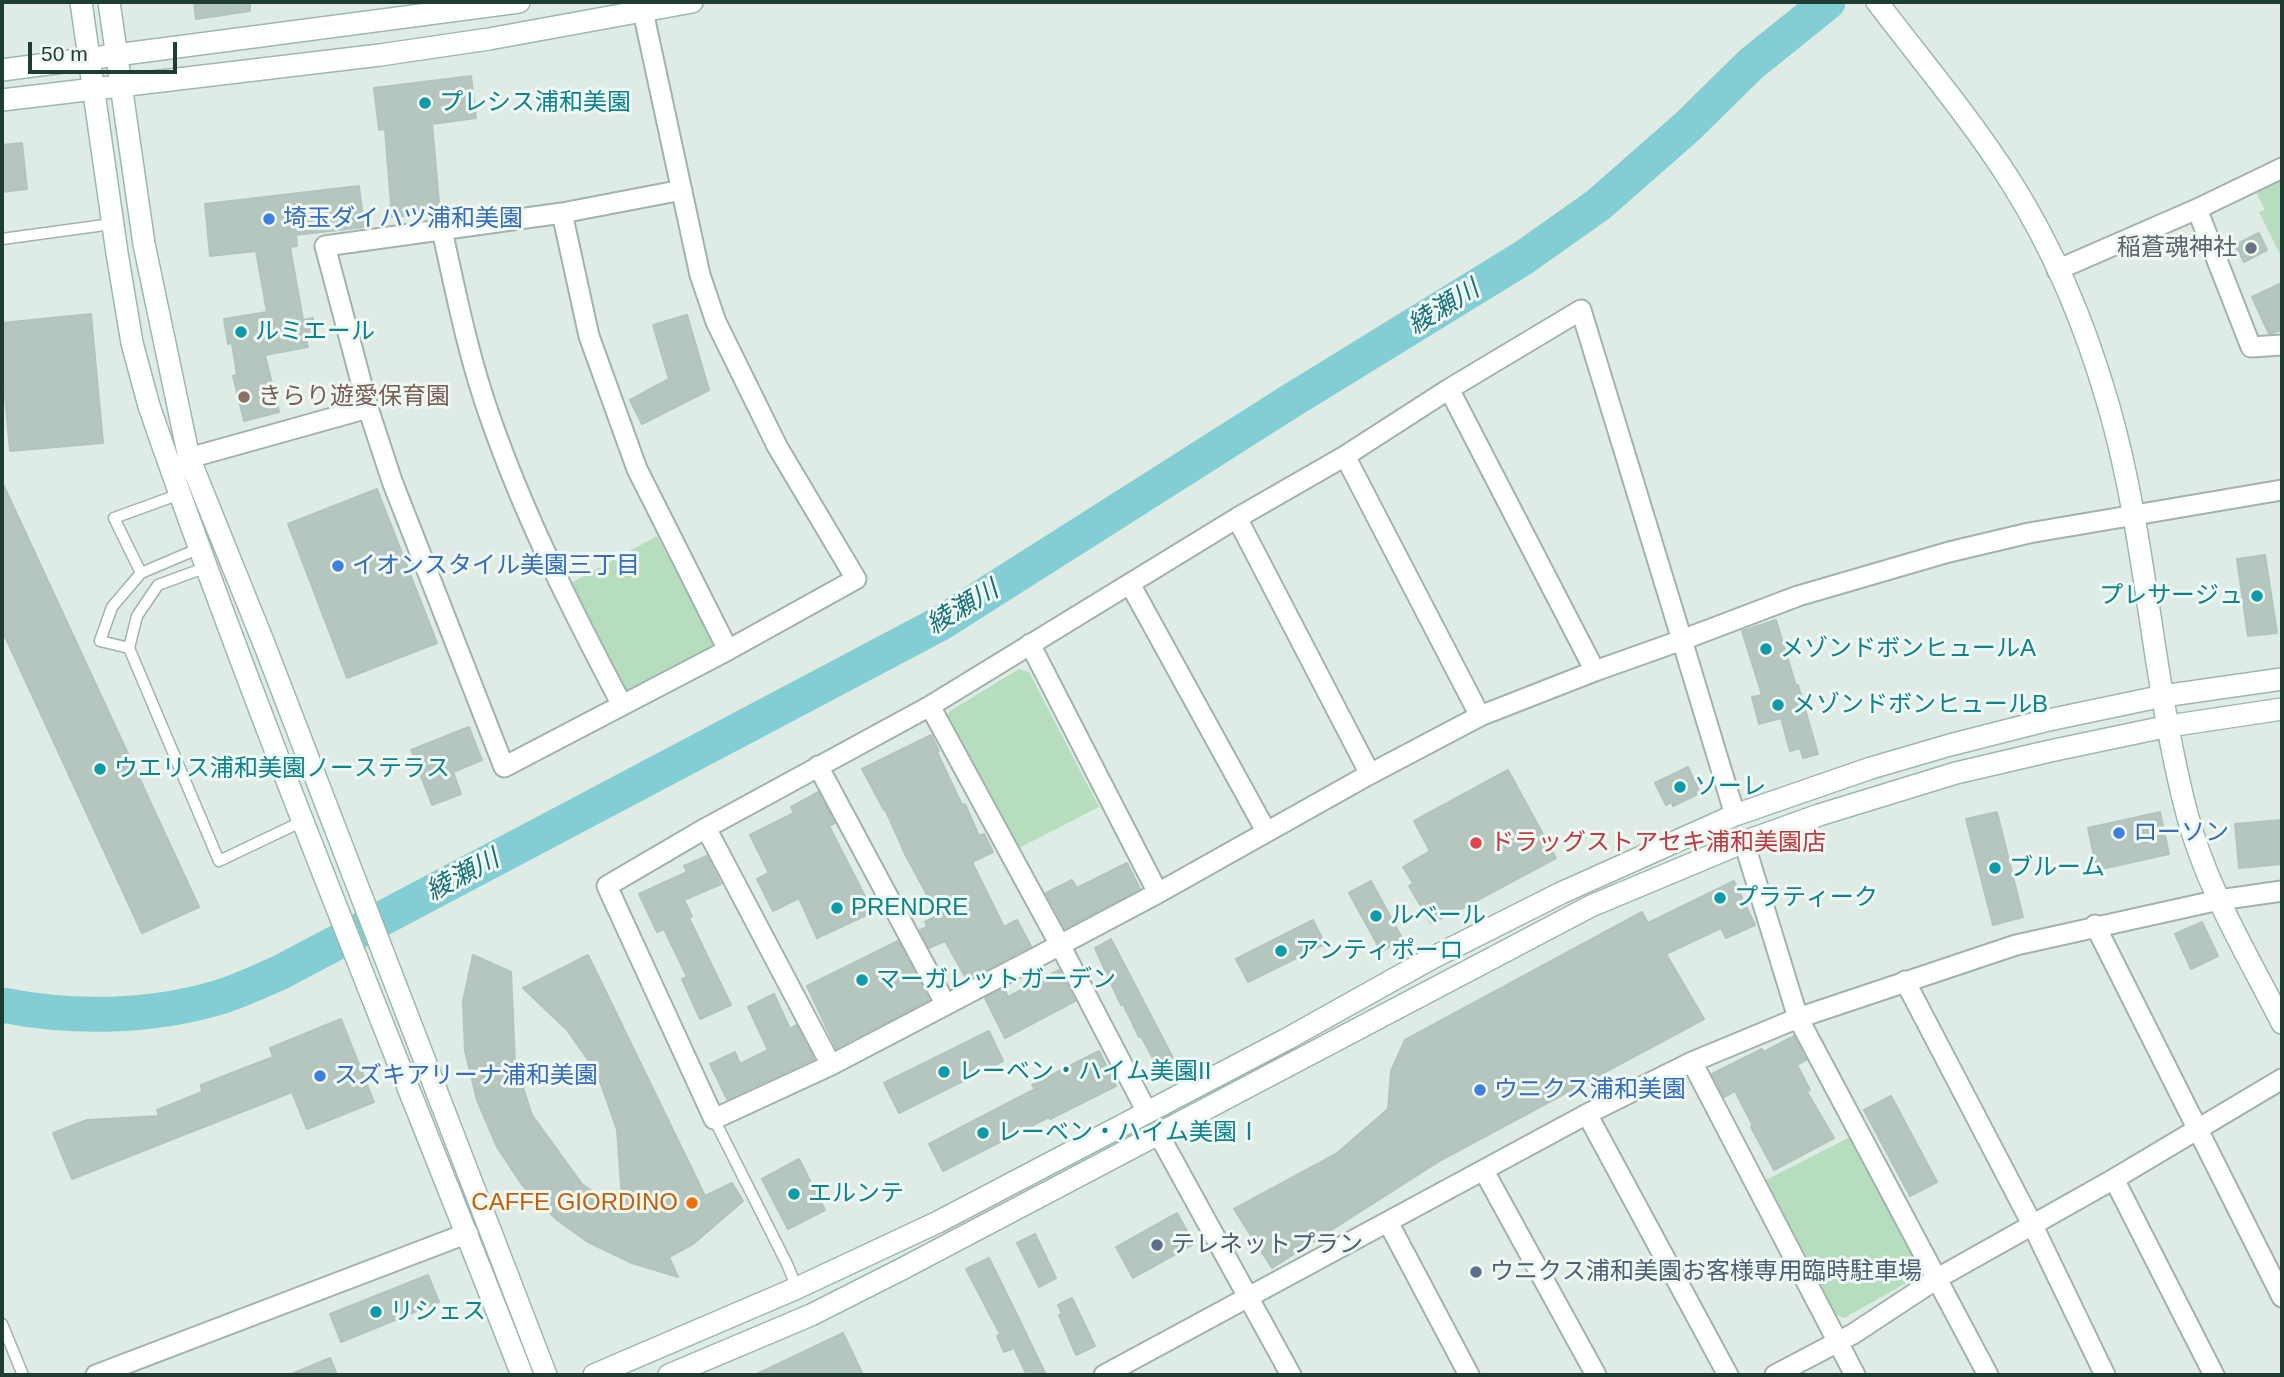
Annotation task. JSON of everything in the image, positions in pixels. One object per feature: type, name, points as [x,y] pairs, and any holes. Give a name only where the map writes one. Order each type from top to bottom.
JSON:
[{"type":"street","points":[[81,2],[87,60],[132,343],[149,405],[324,878],[468,1233],[522,1375]]},
{"type":"street","points":[[110,2],[144,244],[189,458],[546,1375]]},
{"type":"street","points":[[2,70],[519,2]]},
{"type":"street","points":[[2,100],[380,55],[489,39],[643,7],[692,2]]},
{"type":"street","points":[[1877,2],[2010,181],[2037,228],[2077,317],[2108,406],[2133,514],[2169,726],[2188,816],[2219,900],[2282,1023]]},
{"type":"street","points":[[643,7],[701,275],[716,322],[777,446],[856,579],[728,650],[504,767],[392,481],[368,408],[325,246],[562,213],[682,190]]},
{"type":"street","points":[[2057,270],[2197,209],[2282,168]]},
{"type":"street","points":[[2197,209],[2251,347],[2282,345]]},
{"type":"street","points":[[562,213],[589,336],[637,468],[728,650]]},
{"type":"street","points":[[442,230],[490,418],[521,499],[560,587],[622,705]]},
{"type":"street","points":[[1735,815],[1682,640],[1581,310],[930,706],[706,828],[607,886],[714,1119],[831,1065],[1060,945],[1480,716],[1595,671],[1682,640],[1798,596],[1882,570],[2029,533],[2282,490]]},
{"type":"street","points":[[1450,389],[1595,671]]},
{"type":"street","points":[[189,458],[368,408]]},
{"type":"street","points":[[1345,456],[1480,716]]},
{"type":"street","points":[[1237,518],[1370,774]]},
{"type":"street","points":[[1130,584],[1266,831]]},
{"type":"street","points":[[1030,645],[1158,893]]},
{"type":"street","points":[[594,1375],[797,1288],[938,1222],[1287,1039],[1502,922],[1735,815],[1950,745],[2044,721],[2164,696],[2282,679]]},
{"type":"street","points":[[930,706],[1147,1112]]},
{"type":"street","points":[[669,1375],[811,1315],[1159,1135],[1591,906],[1744,842],[1819,815],[1956,773],[2169,726],[2282,709]]},
{"type":"street","points":[[818,766],[946,1004]]},
{"type":"street","points":[[706,828],[831,1065]]},
{"type":"street","points":[[1744,842],[1798,1018],[1988,1375]]},
{"type":"street","points":[[1117,1372],[1248,1297],[1587,1114],[1692,1062],[1798,1018],[2016,945],[2095,925],[2219,900],[2282,891]]},
{"type":"street","points":[[2095,925],[2282,1297]]},
{"type":"street","points":[[1905,981],[2032,1224],[2105,1375]]},
{"type":"street","points":[[1692,1062],[1855,1375]]},
{"type":"street","points":[[1775,1375],[1837,1342],[1938,1278],[2114,1179],[2282,1079]]},
{"type":"street","points":[[1587,1114],[1728,1375]]},
{"type":"street","points":[[1159,1135],[1291,1375]]},
{"type":"street","points":[[1484,1171],[1596,1375]]},
{"type":"street","points":[[2114,1179],[2214,1375]]},
{"type":"street","points":[[1388,1222],[1469,1375]]},
{"type":"street","points":[[96,1375],[468,1233]]},
{"type":"lane","points":[[2,239],[112,224]]},
{"type":"lane","points":[[141,573],[114,518],[180,494]]},
{"type":"lane","points":[[129,648],[100,640],[112,607],[141,573],[204,557]]},
{"type":"lane","points":[[204,557],[158,585],[138,616],[129,648],[219,861],[303,821]]},
{"type":"lane","points":[[714,1119],[797,1288]]},
{"type":"lane","points":[[2,1324],[23,1375]]},
{"type":"green space","points":[[2282,179],[2282,258],[2259,212],[2265,210],[2255,190]]},
{"type":"green space","points":[[657,536],[713,642],[710,650],[634,691],[624,689],[569,584]]},
{"type":"green space","points":[[1019,669],[1029,672],[1099,807],[1017,849],[945,720],[950,711]]},
{"type":"green space","points":[[1850,1137],[1919,1268],[1915,1278],[1844,1318],[1834,1314],[1764,1181]]},
{"type":"building","points":[[194,2],[250,2],[250,11],[196,19]]},
{"type":"building","points":[[471,76],[476,118],[432,124],[440,213],[392,217],[385,129],[379,130],[374,88]]},
{"type":"building","points":[[22,143],[27,189],[2,192],[2,145]]},
{"type":"building","points":[[359,186],[364,227],[296,235],[297,246],[290,247],[303,320],[313,318],[317,338],[306,340],[308,347],[265,355],[279,412],[244,421],[233,376],[237,375],[232,343],[228,344],[224,319],[267,312],[256,251],[210,256],[205,204]]},
{"type":"building","name":"稲蒼魂神社","points":[[2259,233],[2267,250],[2244,262],[2235,245]]},
{"type":"building","points":[[2282,283],[2282,330],[2269,334],[2252,297]]},
{"type":"building","points":[[91,314],[103,443],[10,451],[2,364],[2,323]]},
{"type":"building","points":[[687,315],[709,390],[642,424],[630,400],[669,379],[653,325]]},
{"type":"building","name":"ウエリス浦和美園ノーステラス","points":[[2,482],[199,907],[142,933],[2,630]]},
{"type":"building","points":[[377,489],[437,643],[347,678],[288,524]]},
{"type":"building","name":"プレサージュ","points":[[2265,555],[2277,633],[2248,636],[2237,559]]},
{"type":"building","points":[[1776,620],[1818,754],[1803,758],[1800,748],[1790,751],[1781,718],[1759,724],[1752,697],[1762,695],[1742,631]]},
{"type":"building","points":[[469,727],[482,760],[453,772],[461,794],[432,805],[411,750]]},
{"type":"building","points":[[931,735],[962,805],[965,804],[979,836],[984,834],[993,852],[972,862],[1004,927],[1017,920],[1031,946],[967,980],[945,941],[929,948],[920,930],[927,927],[925,922],[938,915],[862,769]]},
{"type":"building","name":"ソーレ","points":[[1688,767],[1700,793],[1673,806],[1672,802],[1666,805],[1655,783]]},
{"type":"building","points":[[1508,770],[1556,858],[1431,923],[1409,886],[1413,883],[1403,867],[1430,851],[1414,821]]},
{"type":"building","points":[[818,792],[835,823],[829,826],[873,912],[817,938],[799,898],[773,911],[757,879],[769,873],[750,835],[794,813],[791,807]]},
{"type":"building","name":"ブルーム","points":[[1997,812],[2023,917],[1993,925],[1966,819]]},
{"type":"building","points":[[2160,812],[2169,854],[2097,870],[2088,828]]},
{"type":"building","points":[[2282,820],[2282,864],[2239,868],[2235,824]]},
{"type":"building","points":[[707,856],[721,884],[684,900],[692,916],[689,918],[731,1005],[700,1019],[682,979],[687,977],[664,929],[657,932],[639,894],[687,872],[684,866]]},
{"type":"building","points":[[1127,863],[1140,889],[1065,928],[1046,893],[1072,880],[1077,888]]},
{"type":"building","name":"ルベール","points":[[1371,881],[1403,940],[1381,951],[1349,893]]},
{"type":"building","name":"ウニクス浦和美園","points":[[1734,881],[1755,925],[1726,938],[1721,928],[1666,954],[1704,1019],[1441,1160],[1272,1268],[1234,1209],[1336,1154],[1388,1109],[1391,1071],[1405,1040],[1642,912],[1648,923]]},
{"type":"building","name":"アンティポーロ","points":[[1313,920],[1325,944],[1248,982],[1236,959]]},
{"type":"building","points":[[2202,922],[2218,956],[2191,969],[2175,934]]},
{"type":"building","points":[[1111,939],[1173,1058],[1157,1066],[1123,1004],[1121,1005],[1095,948]]},
{"type":"building","points":[[898,941],[929,1000],[836,1048],[807,986]]},
{"type":"building","points":[[473,955],[511,972],[515,1063],[532,1115],[582,1184],[623,1212],[617,1130],[601,1084],[591,1064],[567,1030],[523,988],[588,955],[705,1196],[732,1183],[743,1201],[693,1244],[669,1257],[678,1277],[632,1263],[588,1242],[557,1220],[522,1185],[497,1147],[477,1100],[465,1051],[463,1001]]},
{"type":"building","points":[[1059,970],[1075,1001],[1005,1038],[985,998],[1004,988],[1008,997]]},
{"type":"building","points":[[774,994],[790,1029],[796,1025],[814,1059],[727,1099],[710,1064],[735,1052],[740,1064],[768,1050],[748,1007]]},
{"type":"building","points":[[341,1019],[374,1102],[307,1129],[292,1092],[72,1179],[53,1133],[87,1120],[159,1116],[157,1110],[202,1092],[201,1085],[273,1057],[270,1048]]},
{"type":"building","name":"レーベン・ハイム美園II","points":[[989,1031],[1003,1061],[899,1113],[884,1083]]},
{"type":"building","points":[[1794,1036],[1806,1060],[1797,1065],[1810,1090],[1807,1092],[1834,1138],[1774,1170],[1735,1091],[1724,1097],[1712,1074]]},
{"type":"building","points":[[1099,1051],[1116,1086],[943,1171],[929,1144],[1035,1089],[1032,1085]]},
{"type":"building","points":[[1891,1096],[1937,1182],[1910,1196],[1864,1110]]},
{"type":"building","name":"エルンテ","points":[[799,1159],[825,1210],[788,1229],[762,1179]]},
{"type":"building","points":[[1177,1213],[1194,1244],[1133,1278],[1116,1247]]},
{"type":"building","points":[[1035,1234],[1056,1278],[1039,1287],[1017,1243]]},
{"type":"building","points":[[989,1258],[1046,1375],[1027,1375],[1014,1348],[1004,1352],[997,1336],[1000,1334],[966,1269]]},
{"type":"building","name":"リシェス","points":[[428,1275],[439,1302],[341,1342],[330,1314]]},
{"type":"building","points":[[1072,1298],[1095,1346],[1076,1355],[1059,1315],[1062,1313],[1058,1305]]},
{"type":"building","points":[[843,1333],[863,1375],[755,1375]]},
{"type":"building","points":[[330,1358],[337,1375],[289,1375]]},
{"type":"waterway","name":"綾瀬川","points":[[2,1005],[56,1013],[111,1014],[193,1004],[242,989],[279,973],[941,623],[1289,402],[1523,258],[1598,205],[1688,126],[1751,64],[1828,2]]},
{"type":"place","name":"プレシス浦和美園","points":[[425,103]]},
{"type":"place","name":"埼玉ダイハツ浦和美園","points":[[269,219]]},
{"type":"place","name":"稲蒼魂神社","points":[[2251,248]]},
{"type":"place","name":"ルミエール","points":[[241,332]]},
{"type":"place","name":"きらり遊愛保育園","points":[[244,397]]},
{"type":"place","name":"イオンスタイル美園三丁目","points":[[338,566]]},
{"type":"place","name":"プレサージュ","points":[[2257,596]]},
{"type":"place","name":"メゾンドボンヒュールA","points":[[1766,649]]},
{"type":"place","name":"メゾンドボンヒュールB","points":[[1778,705]]},
{"type":"place","name":"ウエリス浦和美園ノーステラス","points":[[100,769]]},
{"type":"place","name":"ソーレ","points":[[1680,787]]},
{"type":"place","name":"ローソン","points":[[2119,833]]},
{"type":"place","name":"ドラッグストアセキ浦和美園店","points":[[1476,843]]},
{"type":"place","name":"ブルーム","points":[[1995,868]]},
{"type":"place","name":"プラティーク","points":[[1720,898]]},
{"type":"place","name":"PRENDRE","points":[[837,908]]},
{"type":"place","name":"ルベール","points":[[1376,916]]},
{"type":"place","name":"アンティポーロ","points":[[1281,951]]},
{"type":"place","name":"マーガレットガーデン","points":[[862,980]]},
{"type":"place","name":"レーベン・ハイム美園II","points":[[944,1072]]},
{"type":"place","name":"スズキアリーナ浦和美園","points":[[320,1076]]},
{"type":"place","name":"ウニクス浦和美園","points":[[1480,1090]]},
{"type":"place","name":"レーベン・ハイム美園Ⅰ","points":[[983,1133]]},
{"type":"place","name":"エルンテ","points":[[794,1194]]},
{"type":"place","name":"CAFFE GIORDINO","points":[[692,1203]]},
{"type":"place","name":"テレネットプラン","points":[[1157,1245]]},
{"type":"place","name":"ウニクス浦和美園お客様専用臨時駐車場","points":[[1476,1272]]},
{"type":"place","name":"リシェス","points":[[376,1312]]}]
